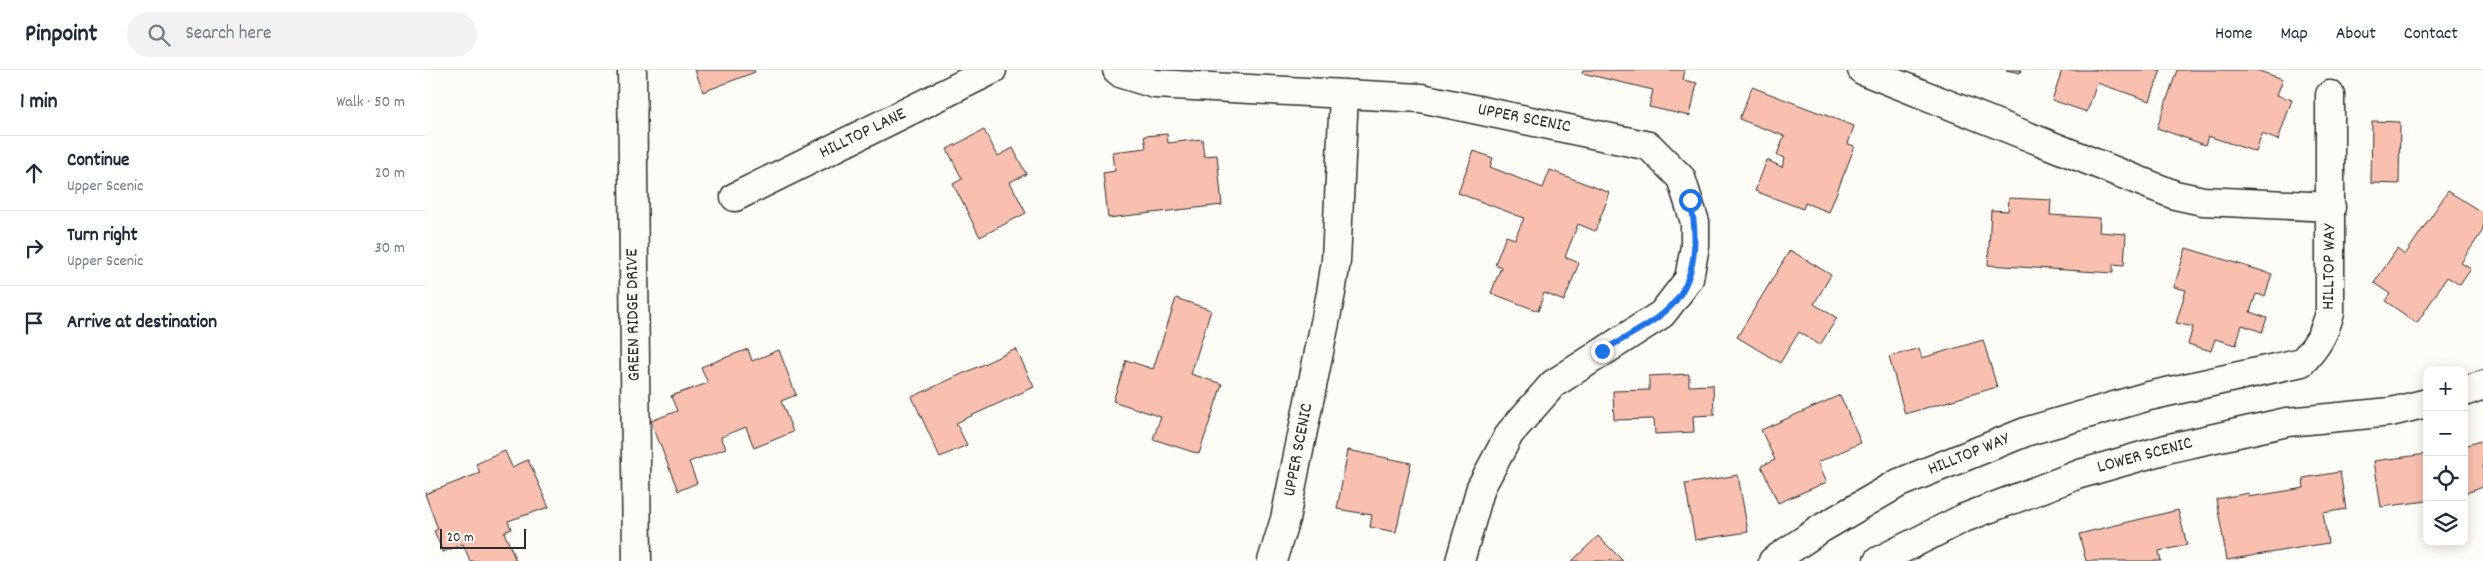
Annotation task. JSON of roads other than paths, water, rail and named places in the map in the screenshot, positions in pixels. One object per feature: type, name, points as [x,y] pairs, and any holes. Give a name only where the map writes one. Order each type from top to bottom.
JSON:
[{"type":"street","name":"GREEN RIDGE DRIVE","points":[[632,70],[637,561]]},
{"type":"street","name":"HILLTOP LANE","points":[[735,197],[992,70]]},
{"type":"street","points":[[1117,70],[1122,74],[1155,84],[1344,96]]},
{"type":"street","name":"HILLTOP WAY","points":[[1773,561],[1822,528],[1899,483],[2028,431],[2149,396],[2302,362],[2317,346],[2326,331],[2330,312],[2331,207],[2203,201],[2175,195],[1862,70]]},
{"type":"street","name":"UPPER SCENIC","points":[[1272,561],[1285,519],[1333,277],[1344,96],[1421,98],[1649,146],[1681,178],[1690,200],[1695,222],[1695,246],[1689,279],[1662,314],[1553,384],[1510,433],[1481,487],[1460,561]]},
{"type":"street","points":[[2330,96],[2331,207]]},
{"type":"street","points":[[2468,391],[2483,385]]},
{"type":"street","name":"LOWER SCENIC","points":[[1878,561],[1964,518],[2080,474],[2170,448],[2287,422],[2391,412],[2423,404]]}]
